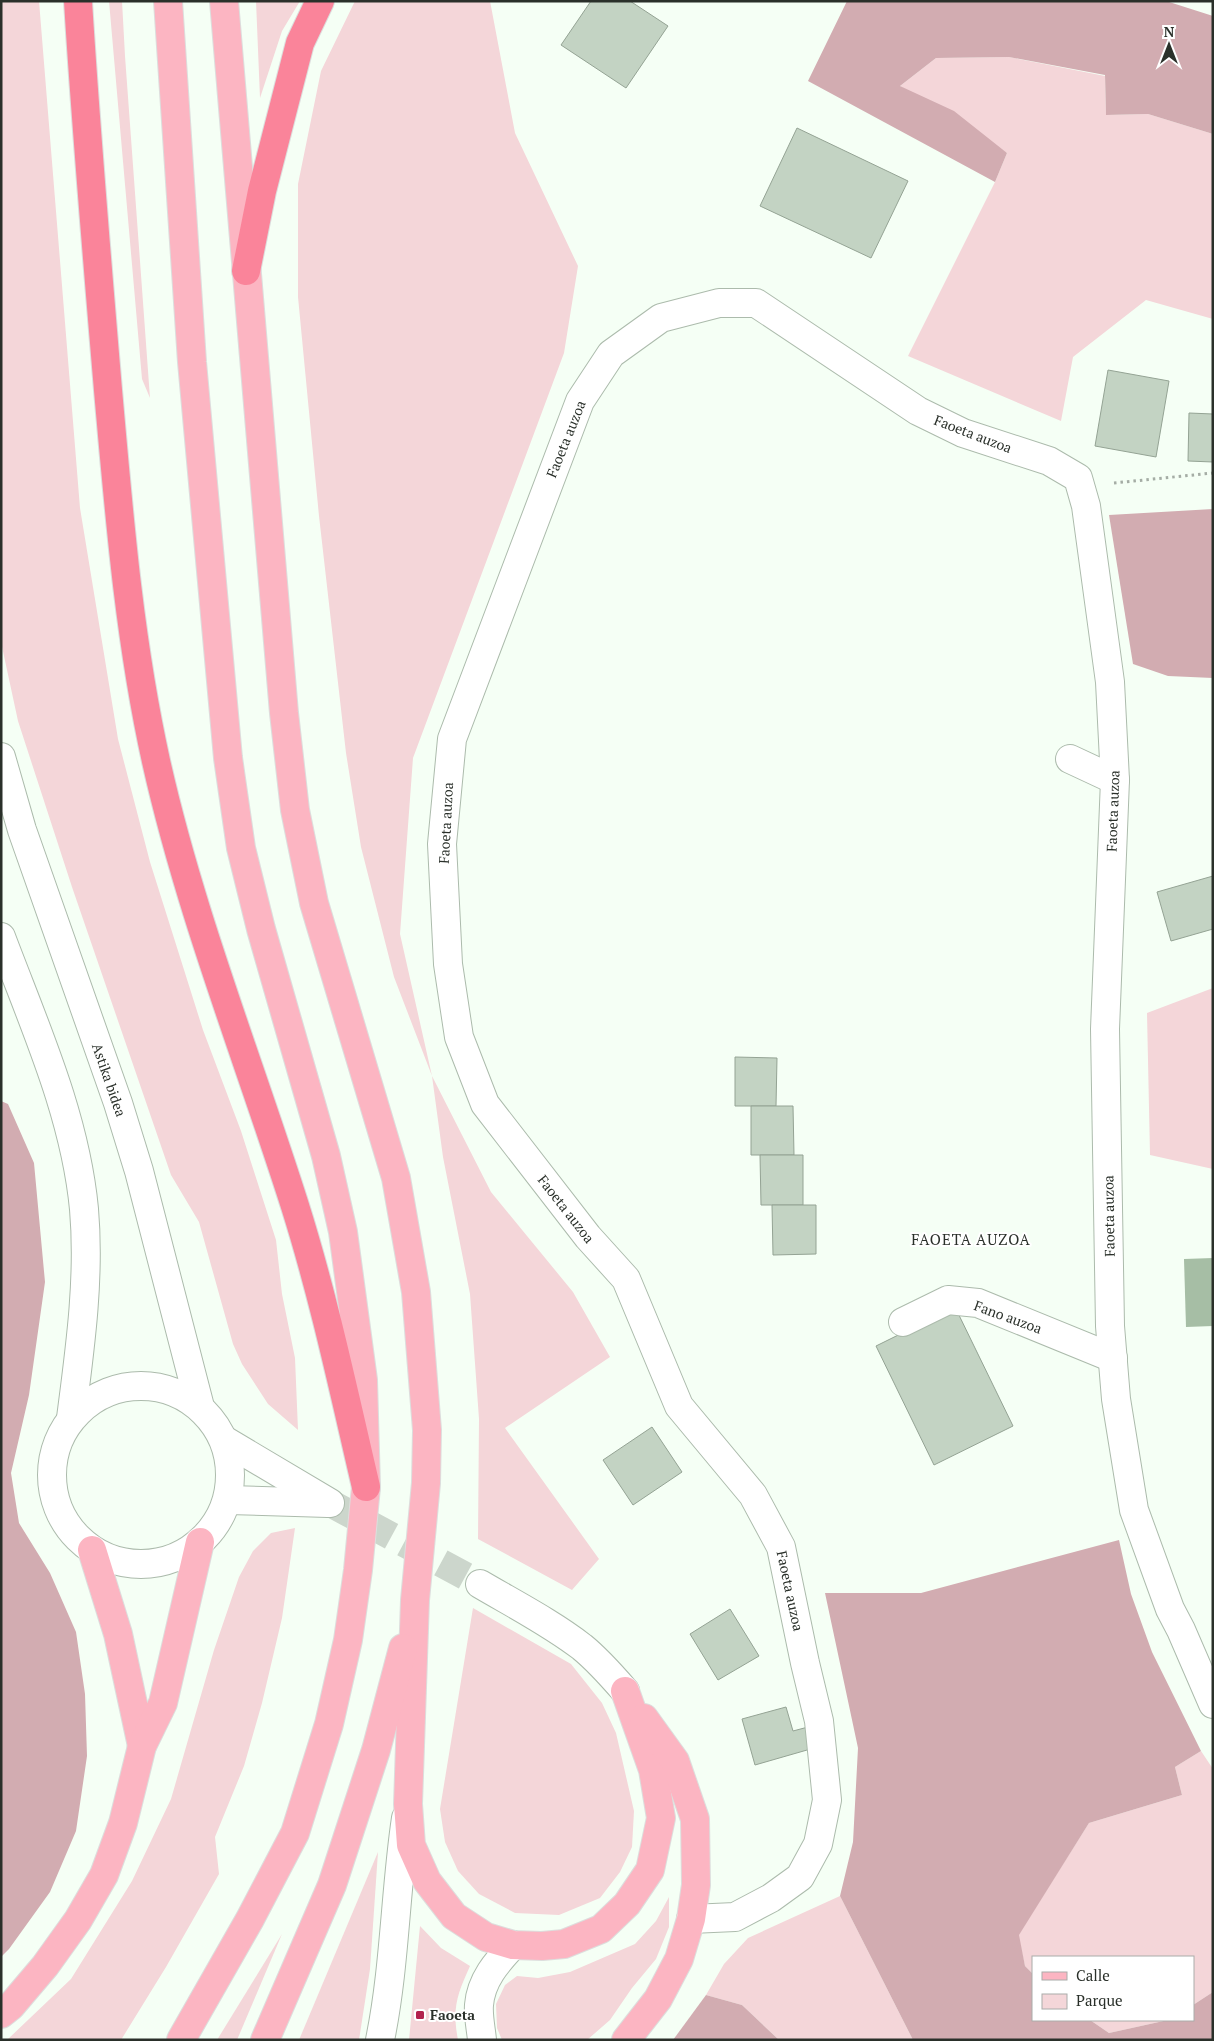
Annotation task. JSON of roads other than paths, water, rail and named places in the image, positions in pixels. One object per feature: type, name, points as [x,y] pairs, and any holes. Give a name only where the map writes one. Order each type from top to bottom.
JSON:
[{"type":"highway","points":[[78,1],[87,145],[124,570],[143,693],[174,836],[317,1280],[366,1487]]},
{"type":"highway","points":[[246,271],[262,191],[300,43],[320,1]]},
{"type":"main road","points":[[168,1],[193,372],[228,758],[241,848],[261,929],[326,1156],[343,1232],[363,1380],[366,1487],[358,1570],[348,1640],[329,1724],[295,1833],[250,1919],[181,2040]]},
{"type":"main road","points":[[224,1],[284,713],[295,810],[314,903],[396,1178],[416,1292],[427,1430],[426,1483],[415,1600],[408,1804],[411,1845],[426,1881],[454,1916],[486,1937],[513,1945],[542,1946],[564,1944],[601,1929],[627,1904],[650,1870],[661,1818],[653,1770],[625,1691]]},
{"type":"main road","points":[[1,2014],[11,2006],[46,1966],[78,1920],[104,1875],[123,1823],[142,1746],[163,1703],[200,1542]]},
{"type":"main road","points":[[92,1550],[118,1634],[142,1746]]},
{"type":"main road","points":[[265,2040],[332,1886],[376,1750],[415,1600]]},
{"type":"main road","points":[[625,1691],[675,1761],[696,1819],[696,1885],[691,1919],[679,1959],[658,1999],[626,2040]]},
{"type":"street","name":"Faoeta auzoa","points":[[691,1919],[735,1917],[771,1898],[800,1877],[818,1844],[827,1800],[820,1721],[805,1663],[782,1547],[753,1495],[680,1406],[626,1279],[588,1237],[485,1104],[459,1037],[448,964],[442,844],[452,739],[580,401],[611,354],[661,318],[719,304],[756,304],[918,411],[963,433],[1049,461],[1078,478],[1086,506],[1110,682],[1115,780],[1105,1029],[1110,1326],[1116,1399],[1134,1510],[1170,1609],[1213,1704]]},
{"type":"street","name":"Astika bidea","points":[[1,757],[25,838],[118,1103],[139,1171],[200,1407]]},
{"type":"street","points":[[1070,759],[1115,780]]},
{"type":"street","points":[[1,937],[56,1087],[70,1131],[84,1209],[85,1284],[71,1418]]},
{"type":"street","name":"Fano auzoa","points":[[903,1322],[948,1300],[978,1303],[1113,1358]]},
{"type":"street","points":[[126,1386],[153,1386],[178,1393],[200,1407],[214,1422],[224,1440],[231,1470],[228,1500],[217,1523],[200,1542],[176,1557],[149,1564],[121,1562],[92,1550],[73,1535],[58,1511],[51,1484],[53,1456],[62,1430],[71,1418],[102,1394],[126,1386]]},
{"type":"street","points":[[224,1440],[330,1503],[228,1500]]},
{"type":"street","points":[[480,1584],[582,1647],[606,1669],[625,1691]]},
{"type":"street","points":[[380,2040],[388,1999],[399,1865],[408,1804]]},
{"type":"street","points":[[482,2040],[479,2005],[486,1979],[495,1964],[513,1945]]},
{"type":"tunnel","points":[[330,1503],[480,1584]]},
{"type":"place","name":"Faoeta","points":[[420,2015]]},
{"type":"district","name":"FAOETA AUZOA","points":[[971,1240]]}]
